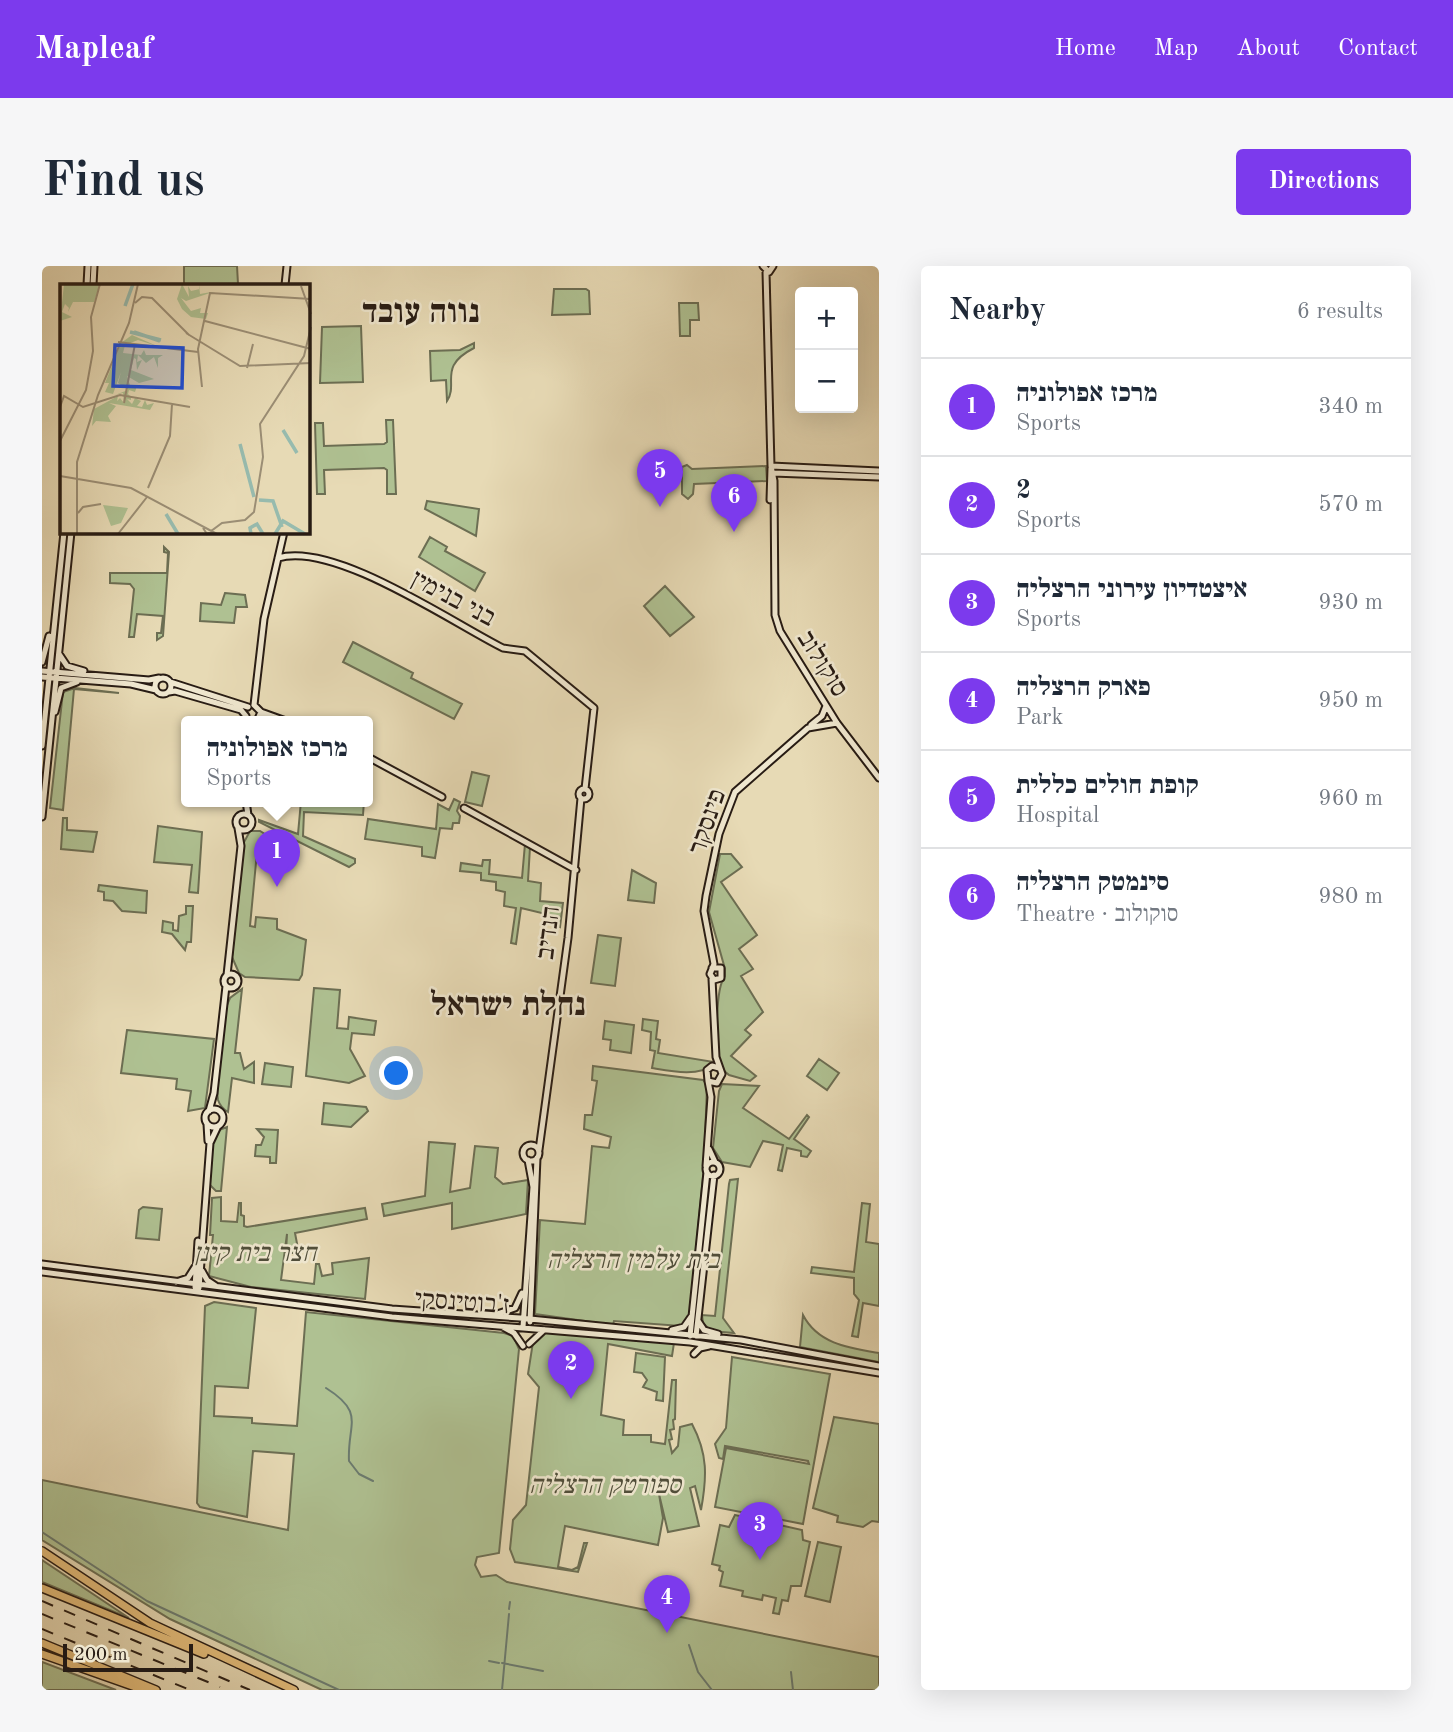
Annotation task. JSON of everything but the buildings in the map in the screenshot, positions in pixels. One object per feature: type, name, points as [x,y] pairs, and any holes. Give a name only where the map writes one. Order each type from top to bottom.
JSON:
[{"type":"highway","points":[[42,1551],[150,1623],[293,1690]]},
{"type":"highway","points":[[42,1588],[293,1690]]},
{"type":"highway","points":[[42,1643],[156,1690]]},
{"type":"highway","points":[[42,1654],[144,1690]]},
{"type":"street","points":[[87,284],[88,266]]},
{"type":"street","points":[[93,284],[94,266]]},
{"type":"street","points":[[285,284],[286,266]]},
{"type":"street","points":[[765,269],[771,272],[774,266]]},
{"type":"street","name":"סוקולוב","points":[[765,269],[772,471],[773,617],[780,635],[836,723]]},
{"type":"street","points":[[794,473],[825,468]]},
{"type":"street","points":[[772,471],[825,468],[879,471]]},
{"type":"street","points":[[772,471],[879,477]]},
{"type":"street","name":"סוקולוב","points":[[772,471],[775,615],[780,631],[836,723],[879,778]]},
{"type":"street","points":[[42,662],[69,534]]},
{"type":"street","points":[[42,817],[51,721],[48,674],[58,649],[69,534]]},
{"type":"street","points":[[249,716],[264,619],[284,534]]},
{"type":"street","name":"בני בנימין","points":[[278,558],[287,555],[331,562],[373,579],[503,648],[525,651],[594,708],[586,789],[588,796],[581,798]]},
{"type":"street","points":[[42,746],[55,609]]},
{"type":"street","points":[[58,649],[67,666],[97,674]]},
{"type":"street","points":[[48,674],[97,674],[149,680],[165,677],[170,682],[251,706],[272,716]]},
{"type":"street","points":[[48,674],[83,681],[131,684],[163,694],[175,691],[241,710],[246,716]]},
{"type":"street","points":[[156,690],[155,682],[159,678]]},
{"type":"street","points":[[51,721],[61,688],[83,681]]},
{"type":"street","points":[[169,692],[170,682]]},
{"type":"street","points":[[42,689],[45,712]]},
{"type":"street","name":"פינסקר","points":[[716,979],[710,974],[711,946],[704,911],[719,834],[735,792],[822,716],[826,706]]},
{"type":"street","points":[[259,716],[261,712]]},
{"type":"street","points":[[808,728],[836,723]]},
{"type":"street","points":[[373,760],[442,797]]},
{"type":"street","name":"הנדיב","points":[[537,1158],[546,1115],[576,870],[581,798]]},
{"type":"street","points":[[229,987],[224,981],[227,975],[241,846],[252,823],[245,815],[245,807]]},
{"type":"street","points":[[464,808],[576,870]]},
{"type":"street","points":[[241,846],[236,820],[245,815]]},
{"type":"street","points":[[238,828],[247,830]]},
{"type":"street","name":"פינסקר","points":[[711,946],[721,968]]},
{"type":"street","points":[[225,1290],[209,1282],[199,1266],[208,1124],[205,1117],[214,1093],[229,987],[238,982],[230,951]]},
{"type":"street","points":[[693,1334],[697,1320],[714,1175],[719,1168],[709,1149],[714,1088],[722,1074],[715,1041],[715,1005],[716,979],[723,975],[721,968],[712,968]]},
{"type":"street","points":[[227,975],[236,976]]},
{"type":"street","points":[[692,1342],[711,1097],[705,1074],[710,1067],[715,1041]]},
{"type":"street","points":[[710,1067],[719,1068]]},
{"type":"street","points":[[708,1081],[718,1082]]},
{"type":"street","points":[[196,1293],[210,1143],[222,1119],[214,1093]]},
{"type":"street","points":[[209,1111],[219,1111]]},
{"type":"street","name":"הנדיב","points":[[528,1160],[524,1152],[538,1139],[546,1115]]},
{"type":"street","points":[[208,1124],[218,1126]]},
{"type":"street","points":[[532,1145],[539,1150]]},
{"type":"street","points":[[527,1319],[525,1287],[533,1186],[528,1160],[537,1158],[527,1328]]},
{"type":"street","points":[[707,1169],[715,1162]]},
{"type":"street","points":[[707,1169],[714,1175]]},
{"type":"street","name":"ז'בוטינסקי","points":[[42,1264],[225,1290],[483,1319],[527,1328],[716,1345],[879,1373]]},
{"type":"street","points":[[171,1283],[188,1278],[199,1266]]},
{"type":"street","name":"ז'בוטינסקי","points":[[42,1272],[392,1317],[527,1319],[693,1334],[741,1340],[879,1366]]},
{"type":"street","points":[[483,1319],[512,1311],[525,1287]]},
{"type":"street","points":[[659,1331],[684,1327],[689,1322],[694,1304]]},
{"type":"street","points":[[483,1319],[508,1329],[526,1345],[544,1330]]},
{"type":"street","points":[[697,1320],[708,1332],[741,1340]]},
{"type":"street","points":[[694,1354],[700,1348],[716,1345]]},
{"type":"green space","points":[[184,266],[237,266],[238,284],[184,284]]},
{"type":"green space","points":[[554,289],[589,291],[590,314],[552,315]]},
{"type":"green space","points":[[679,303],[698,303],[699,320],[690,320],[690,336],[680,336]]},
{"type":"green space","points":[[361,326],[363,382],[320,383],[322,327]]},
{"type":"green space","points":[[474,343],[474,348],[463,355],[452,368],[447,401],[446,380],[431,381],[430,351],[460,350]]},
{"type":"green space","points":[[386,420],[393,420],[396,494],[387,494],[387,470],[384,468],[324,470],[325,494],[317,494],[315,423],[323,423],[324,446],[384,444],[387,442]]},
{"type":"green space","points":[[687,465],[692,469],[766,466],[767,481],[694,484],[693,494],[688,499],[682,494],[682,467]]},
{"type":"green space","points":[[427,501],[479,509],[476,536],[425,509]]},
{"type":"green space","points":[[430,537],[447,547],[445,551],[485,573],[475,591],[419,557]]},
{"type":"green space","points":[[164,547],[169,552],[163,636],[157,640],[157,633],[161,633],[163,616],[137,614],[134,637],[129,637],[134,589],[130,584],[110,583],[110,573],[167,573],[168,553],[164,552]]},
{"type":"green space","points":[[665,586],[694,617],[670,636],[644,606]]},
{"type":"green space","points":[[225,593],[245,595],[247,607],[236,607],[234,623],[200,621],[201,603],[221,605]]},
{"type":"green space","points":[[353,642],[413,673],[411,678],[462,704],[454,719],[343,662]]},
{"type":"green space","points":[[75,688],[119,693],[74,689],[63,810],[50,808],[63,692]]},
{"type":"green space","points":[[472,772],[489,776],[482,806],[465,802]]},
{"type":"green space","points":[[454,799],[460,802],[457,811],[460,816],[459,823],[453,823],[452,829],[440,828],[435,858],[422,856],[422,847],[365,839],[368,819],[436,829],[438,804],[449,810]]},
{"type":"green space","points":[[300,807],[364,807],[363,815],[304,812],[303,836],[355,859],[355,863],[349,867],[259,820],[298,834]]},
{"type":"green space","points":[[63,818],[67,818],[67,830],[97,832],[93,852],[61,849]]},
{"type":"green space","points":[[158,826],[202,832],[198,893],[189,892],[192,865],[154,862]]},
{"type":"green space","points":[[250,831],[260,831],[279,843],[266,842],[265,853],[257,852],[250,926],[255,927],[256,917],[277,919],[277,929],[306,940],[299,980],[245,977],[239,973],[232,957],[243,844]]},
{"type":"green space","points":[[525,844],[530,847],[528,881],[541,883],[540,901],[563,903],[560,927],[546,921],[546,914],[521,908],[516,944],[511,943],[516,908],[504,906],[505,892],[496,890],[496,882],[481,880],[481,873],[460,871],[461,863],[482,866],[483,860],[490,860],[489,874],[522,878]]},
{"type":"green space","points":[[720,854],[731,854],[742,867],[721,882],[757,935],[739,949],[753,969],[741,976],[763,1012],[745,1030],[751,1035],[731,1056],[756,1076],[750,1081],[729,1075],[719,1061],[718,1004],[725,969],[709,912]]},
{"type":"green space","points":[[632,870],[656,883],[654,903],[628,900]]},
{"type":"green space","points":[[99,885],[147,891],[146,913],[122,911],[113,901],[104,900],[104,892],[98,891]]},
{"type":"green space","points":[[186,906],[193,906],[191,942],[187,942],[185,950],[172,934],[162,932],[163,921],[173,923],[173,930],[178,931],[179,916],[186,914]]},
{"type":"green space","points":[[598,935],[621,938],[615,986],[591,983]]},
{"type":"green space","points":[[314,988],[340,990],[337,1028],[348,1029],[349,1017],[376,1021],[374,1035],[352,1033],[350,1049],[365,1076],[349,1083],[306,1076]]},
{"type":"green space","points":[[242,989],[235,1053],[240,1053],[244,1069],[254,1062],[254,1083],[232,1078],[228,1112],[218,1100],[220,1053],[227,1005],[230,998]]},
{"type":"green space","points":[[643,1019],[658,1021],[658,1053],[714,1062],[714,1065],[692,1072],[652,1068],[655,1051],[650,1050],[651,1032],[642,1030]]},
{"type":"green space","points":[[605,1021],[634,1025],[631,1053],[610,1050],[611,1040],[603,1039]]},
{"type":"green space","points":[[127,1030],[214,1039],[205,1108],[188,1111],[191,1091],[176,1089],[177,1079],[121,1073]]},
{"type":"green space","points":[[819,1059],[839,1073],[827,1090],[807,1076]]},
{"type":"green space","points":[[265,1063],[293,1067],[291,1087],[262,1084]]},
{"type":"green space","name":"בית עלמין הרצליה","points":[[593,1066],[703,1080],[707,1085],[704,1166],[690,1312],[687,1322],[681,1326],[614,1321],[613,1325],[535,1314],[540,1220],[585,1224],[592,1146],[609,1148],[611,1137],[584,1129],[585,1115],[592,1115],[597,1081],[592,1080]]},
{"type":"green space","points":[[722,1084],[759,1086],[743,1108],[789,1139],[807,1115],[809,1117],[794,1139],[811,1151],[807,1157],[801,1156],[801,1151],[787,1148],[782,1171],[778,1170],[783,1145],[763,1141],[750,1167],[722,1162],[713,1148]]},
{"type":"green space","points":[[324,1103],[366,1107],[368,1111],[351,1127],[322,1124]]},
{"type":"green space","points":[[227,1127],[221,1191],[216,1191],[208,1183],[211,1145],[219,1130]]},
{"type":"green space","points":[[257,1129],[278,1130],[276,1163],[270,1163],[270,1157],[255,1156],[256,1145],[261,1145],[264,1137]]},
{"type":"green space","points":[[429,1142],[455,1144],[450,1192],[470,1188],[475,1146],[498,1148],[495,1177],[503,1184],[528,1180],[526,1214],[452,1229],[452,1203],[384,1216],[382,1204],[425,1196]]},
{"type":"green space","points":[[738,1179],[723,1318],[734,1333],[711,1331],[703,1323],[702,1315],[715,1316],[729,1184],[730,1180]]},
{"type":"green space","name":"חצר בית קינן","points":[[221,1197],[221,1221],[237,1222],[241,1203],[241,1215],[244,1216],[244,1226],[247,1227],[365,1208],[367,1219],[295,1233],[299,1254],[286,1252],[287,1234],[281,1280],[314,1284],[316,1264],[319,1264],[322,1276],[333,1274],[332,1263],[369,1258],[365,1299],[251,1287],[209,1276],[213,1235],[210,1235],[212,1198]]},
{"type":"green space","points":[[862,1203],[870,1204],[866,1242],[879,1244],[879,1306],[863,1303],[858,1337],[852,1336],[859,1300],[854,1294],[854,1278],[811,1273],[812,1267],[854,1272]]},
{"type":"green space","points":[[143,1207],[162,1209],[159,1240],[136,1238],[139,1210]]},
{"type":"green space","points":[[214,1302],[256,1308],[248,1388],[215,1386],[214,1416],[252,1418],[252,1423],[297,1426],[306,1312],[513,1336],[519,1349],[499,1553],[477,1557],[475,1565],[481,1577],[496,1575],[507,1582],[879,1657],[879,1690],[322,1690],[170,1619],[42,1540],[42,1480],[288,1530],[294,1454],[253,1451],[247,1517],[200,1507],[197,1503],[205,1306]]},
{"type":"green space","points":[[803,1315],[817,1332],[835,1343],[879,1353],[879,1362],[800,1347]]},
{"type":"green space","name":"ספורטק הרצליה","points":[[545,1332],[674,1343],[672,1356],[608,1344],[601,1415],[624,1420],[623,1435],[651,1435],[651,1442],[665,1444],[672,1380],[676,1380],[674,1429],[670,1430],[672,1439],[669,1440],[672,1453],[678,1446],[680,1427],[692,1424],[701,1445],[705,1476],[701,1510],[695,1486],[690,1488],[699,1526],[668,1532],[659,1494],[663,1518],[658,1545],[565,1526],[558,1567],[572,1570],[578,1567],[584,1543],[587,1543],[578,1572],[515,1562],[510,1549],[513,1520],[526,1505],[539,1387],[528,1374],[533,1342]]},
{"type":"green space","points":[[636,1353],[665,1357],[663,1401],[656,1400],[657,1392],[643,1387],[647,1380],[642,1373],[634,1372]]},
{"type":"green space","points":[[732,1357],[830,1374],[803,1524],[715,1507],[726,1448],[809,1464],[808,1461],[725,1446],[723,1459],[719,1458],[715,1444],[726,1428]]},
{"type":"green space","points":[[834,1417],[879,1424],[879,1522],[872,1521],[863,1527],[837,1522],[838,1516],[813,1508]]},
{"type":"green space","points":[[735,1515],[802,1530],[803,1540],[810,1542],[801,1586],[791,1586],[788,1601],[782,1600],[779,1614],[773,1613],[776,1598],[763,1595],[762,1600],[742,1596],[743,1591],[720,1586],[723,1572],[719,1570],[720,1566],[712,1564],[720,1525],[729,1527]]},
{"type":"green space","points":[[818,1542],[841,1547],[830,1602],[805,1596]]},
{"type":"green space","points":[[42,1560],[129,1618],[42,1582]]},
{"type":"green space","points":[[42,1662],[116,1690],[42,1690]]},
{"type":"waterway","points":[[326,1388],[338,1397],[350,1412],[352,1420],[349,1461],[359,1474],[373,1481]]},
{"type":"waterway","points":[[42,1532],[147,1601],[339,1690]]},
{"type":"waterway","points":[[509,1609],[510,1602]]},
{"type":"waterway","points":[[502,1690],[509,1614]]},
{"type":"waterway","points":[[689,1645],[698,1672],[712,1690]]},
{"type":"waterway","points":[[489,1661],[499,1663]]},
{"type":"waterway","points":[[502,1663],[543,1671]]},
{"type":"waterway","points":[[791,1672],[793,1690]]},
{"type":"railway","points":[[42,1601],[250,1690]]},
{"type":"railway","points":[[42,1614],[220,1687]]},
{"type":"railway","points":[[42,1629],[190,1690]]},
{"type":"place","name":"קופת חולים כללית","points":[[660,507]]},
{"type":"place","name":"סינמטק הרצליה","points":[[734,532]]},
{"type":"place","name":"מרכז אפולוניה","points":[[277,887]]},
{"type":"place","name":"2","points":[[571,1399]]},
{"type":"place","name":"איצטדיון עירוני הרצליה","points":[[760,1560]]},
{"type":"place","name":"פארק הרצליה","points":[[667,1633]]},
{"type":"district","name":"נווה עובד","points":[[421,313]]},
{"type":"district","name":"נחלת ישראל","points":[[508,1006]]}]
